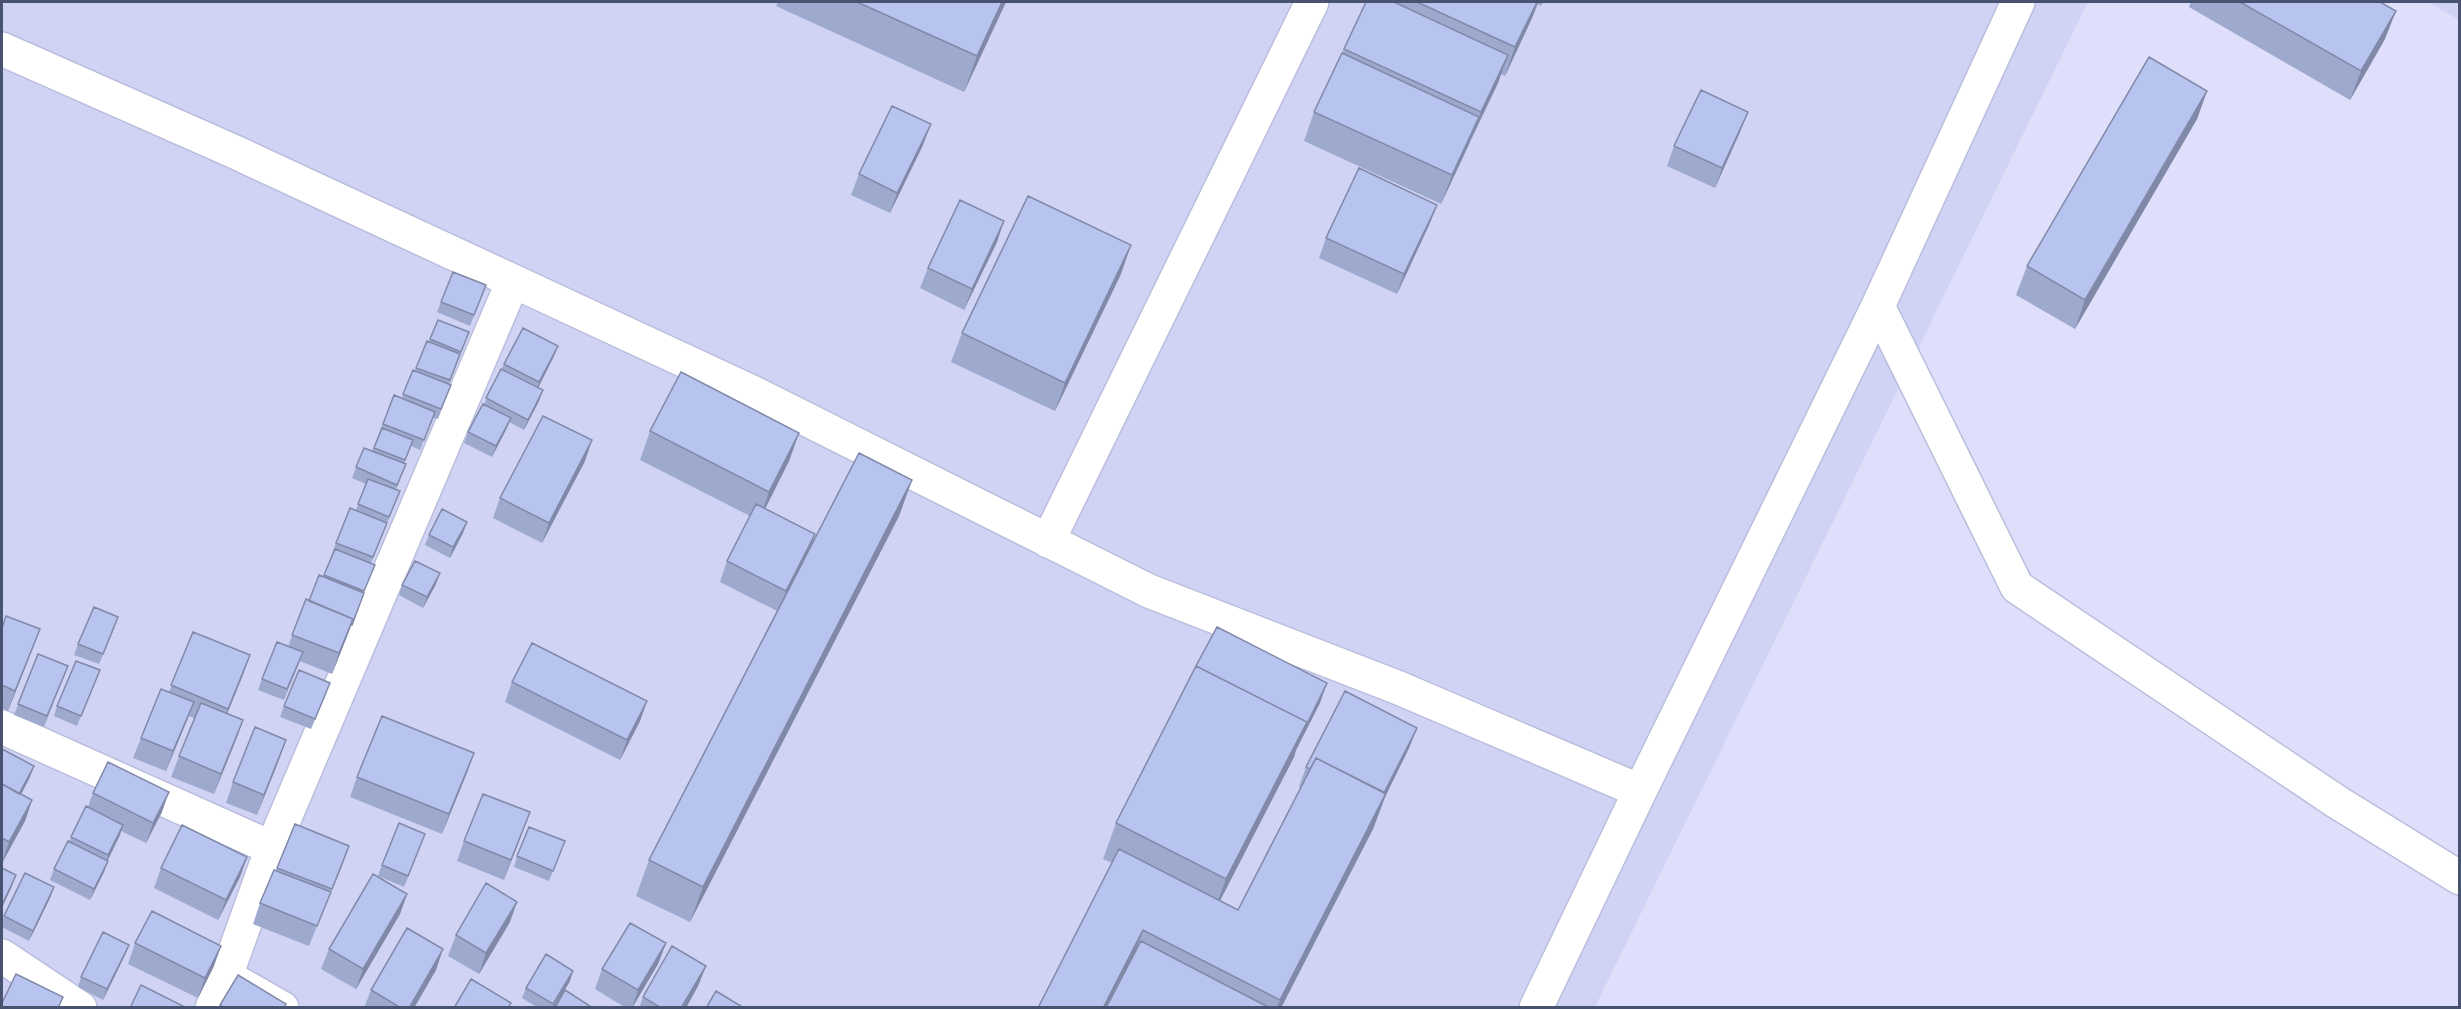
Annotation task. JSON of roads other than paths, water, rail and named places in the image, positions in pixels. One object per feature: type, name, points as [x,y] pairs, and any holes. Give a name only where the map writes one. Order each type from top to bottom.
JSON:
[{"type":"street","points":[[1048,541],[1312,2]]},
{"type":"street","points":[[1536,1008],[1878,306],[2018,2]]},
{"type":"street","points":[[2,49],[235,152],[754,393],[1149,591],[1399,688],[1640,791]]},
{"type":"street","points":[[212,1008],[226,976],[272,848],[513,281]]},
{"type":"street","points":[[1878,306],[2017,587],[2337,802],[2460,878]]},
{"type":"street","points":[[2,727],[272,848]]},
{"type":"street","points":[[2,956],[80,1008]]},
{"type":"street","points":[[226,976],[282,1008]]}]
